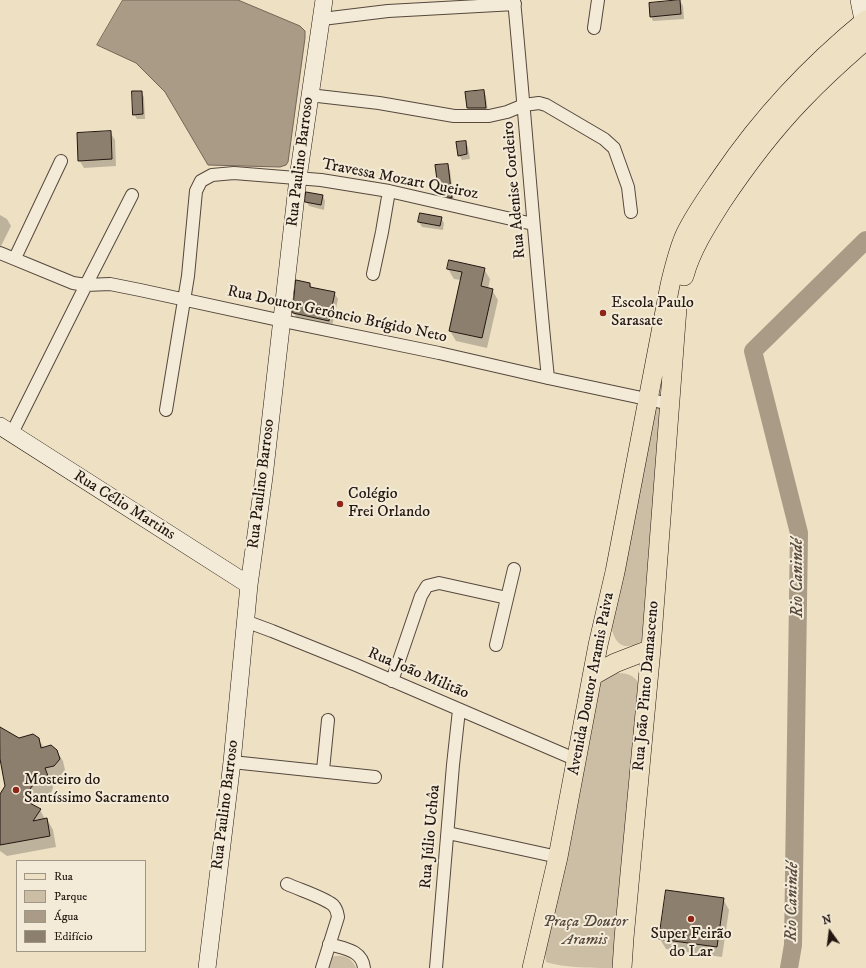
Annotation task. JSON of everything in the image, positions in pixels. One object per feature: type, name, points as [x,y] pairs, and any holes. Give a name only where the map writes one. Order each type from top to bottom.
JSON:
[{"type":"main road","name":"Avenida Doutor Aramis Paiva","points":[[532,968],[558,856],[598,645],[615,572],[676,261],[686,234],[707,197],[751,135],[773,109],[814,66],[865,27]]},
{"type":"main road","name":"Rua João Pinto Damasceno","points":[[622,968],[651,648],[677,310],[686,269],[711,219],[736,180],[782,121],[817,85],[865,27]]},
{"type":"main road","points":[[592,676],[615,663],[651,648]]},
{"type":"street","name":"Rua Paulino Barroso","points":[[207,968],[232,762],[249,585],[265,470],[298,178],[324,0]]},
{"type":"street","points":[[594,28],[598,0]]},
{"type":"street","points":[[859,0],[865,27]]},
{"type":"street","points":[[322,19],[388,11],[514,2]]},
{"type":"street","name":"Rua Adenise Cordeiro","points":[[514,2],[548,378]]},
{"type":"street","points":[[309,95],[379,103],[454,116],[489,116],[507,112],[524,105],[539,103],[552,107],[604,139],[614,148],[628,187],[632,212]]},
{"type":"street","points":[[15,258],[61,161]]},
{"type":"street","name":"Travessa Mozart Queiroz","points":[[185,300],[196,191],[201,181],[212,175],[234,173],[321,180],[389,191],[533,224]]},
{"type":"street","points":[[373,274],[389,191]]},
{"type":"street","points":[[6,429],[86,284],[132,195]]},
{"type":"street","name":"Rua Doutor Gerôncio Brígido Neto","points":[[0,253],[73,283],[110,284],[440,353],[670,404]]},
{"type":"street","points":[[166,410],[185,300]]},
{"type":"street","name":"Rua Célio Martins","points":[[6,429],[249,585]]},
{"type":"street","points":[[496,646],[514,569]]},
{"type":"street","points":[[392,681],[421,596],[427,586],[439,583],[507,598]]},
{"type":"street","name":"Rua João Militão","points":[[245,621],[392,681],[576,760]]},
{"type":"street","name":"Rua Júlio Uchôa","points":[[436,968],[459,710]]},
{"type":"street","points":[[323,770],[328,720]]},
{"type":"street","points":[[232,762],[323,770],[375,777]]},
{"type":"street","points":[[448,833],[558,856]]},
{"type":"street","points":[[287,884],[334,906],[337,911],[338,917],[322,968]]},
{"type":"street","points":[[329,944],[352,951],[359,955],[364,961],[364,968]]},
{"type":"green space","points":[[661,408],[642,641],[629,646],[624,646],[620,644],[614,636],[610,622],[654,413],[657,409]]},
{"type":"green space","name":"Praça Doutor Aramis","points":[[614,673],[629,675],[635,678],[641,685],[616,968],[580,967],[553,964],[546,962],[545,953],[600,682]]},
{"type":"green space","points":[[336,956],[348,958],[353,962],[356,968],[322,968],[331,957]]},
{"type":"water","points":[[123,0],[238,0],[300,26],[305,31],[288,162],[286,165],[280,167],[208,165],[165,92],[136,63],[97,45]]},
{"type":"building","points":[[680,0],[681,14],[650,17],[649,3]]},
{"type":"building","points":[[484,90],[486,108],[467,108],[465,92]]},
{"type":"building","points":[[132,91],[142,91],[143,114],[133,115]]},
{"type":"building","points":[[111,131],[112,159],[78,161],[77,133]]},
{"type":"building","points":[[466,141],[467,154],[458,156],[456,142]]},
{"type":"building","points":[[448,164],[452,198],[439,195],[435,165]]},
{"type":"building","points":[[306,192],[323,195],[321,205],[305,202]]},
{"type":"building","points":[[420,213],[442,217],[440,226],[418,222]]},
{"type":"building","points":[[449,260],[485,268],[481,286],[493,289],[482,338],[449,331],[462,272],[447,269]]},
{"type":"building","points":[[296,280],[310,283],[310,287],[335,292],[329,321],[293,313]]},
{"type":"building","name":"Mosteiro do Santíssimo Sacramento","points":[[0,727],[19,738],[33,734],[39,738],[41,748],[51,745],[57,750],[60,759],[54,766],[45,768],[48,776],[45,782],[32,786],[24,800],[41,809],[33,821],[47,818],[50,836],[0,845],[0,794],[5,786],[0,759]]},
{"type":"building","name":"Super Feirão do Lar","points":[[666,890],[724,898],[717,947],[659,939]]},
{"type":"waterway","name":"Rio Canindé","points":[[789,968],[793,945],[799,533],[753,351],[866,240]]},
{"type":"place","name":"Escola Paulo Sarasate","points":[[603,313]]},
{"type":"place","name":"Colégio Frei Orlando","points":[[340,504]]},
{"type":"place","name":"Mosteiro do Santíssimo Sacramento","points":[[16,790]]},
{"type":"place","name":"Super Feirão do Lar","points":[[691,919]]}]
